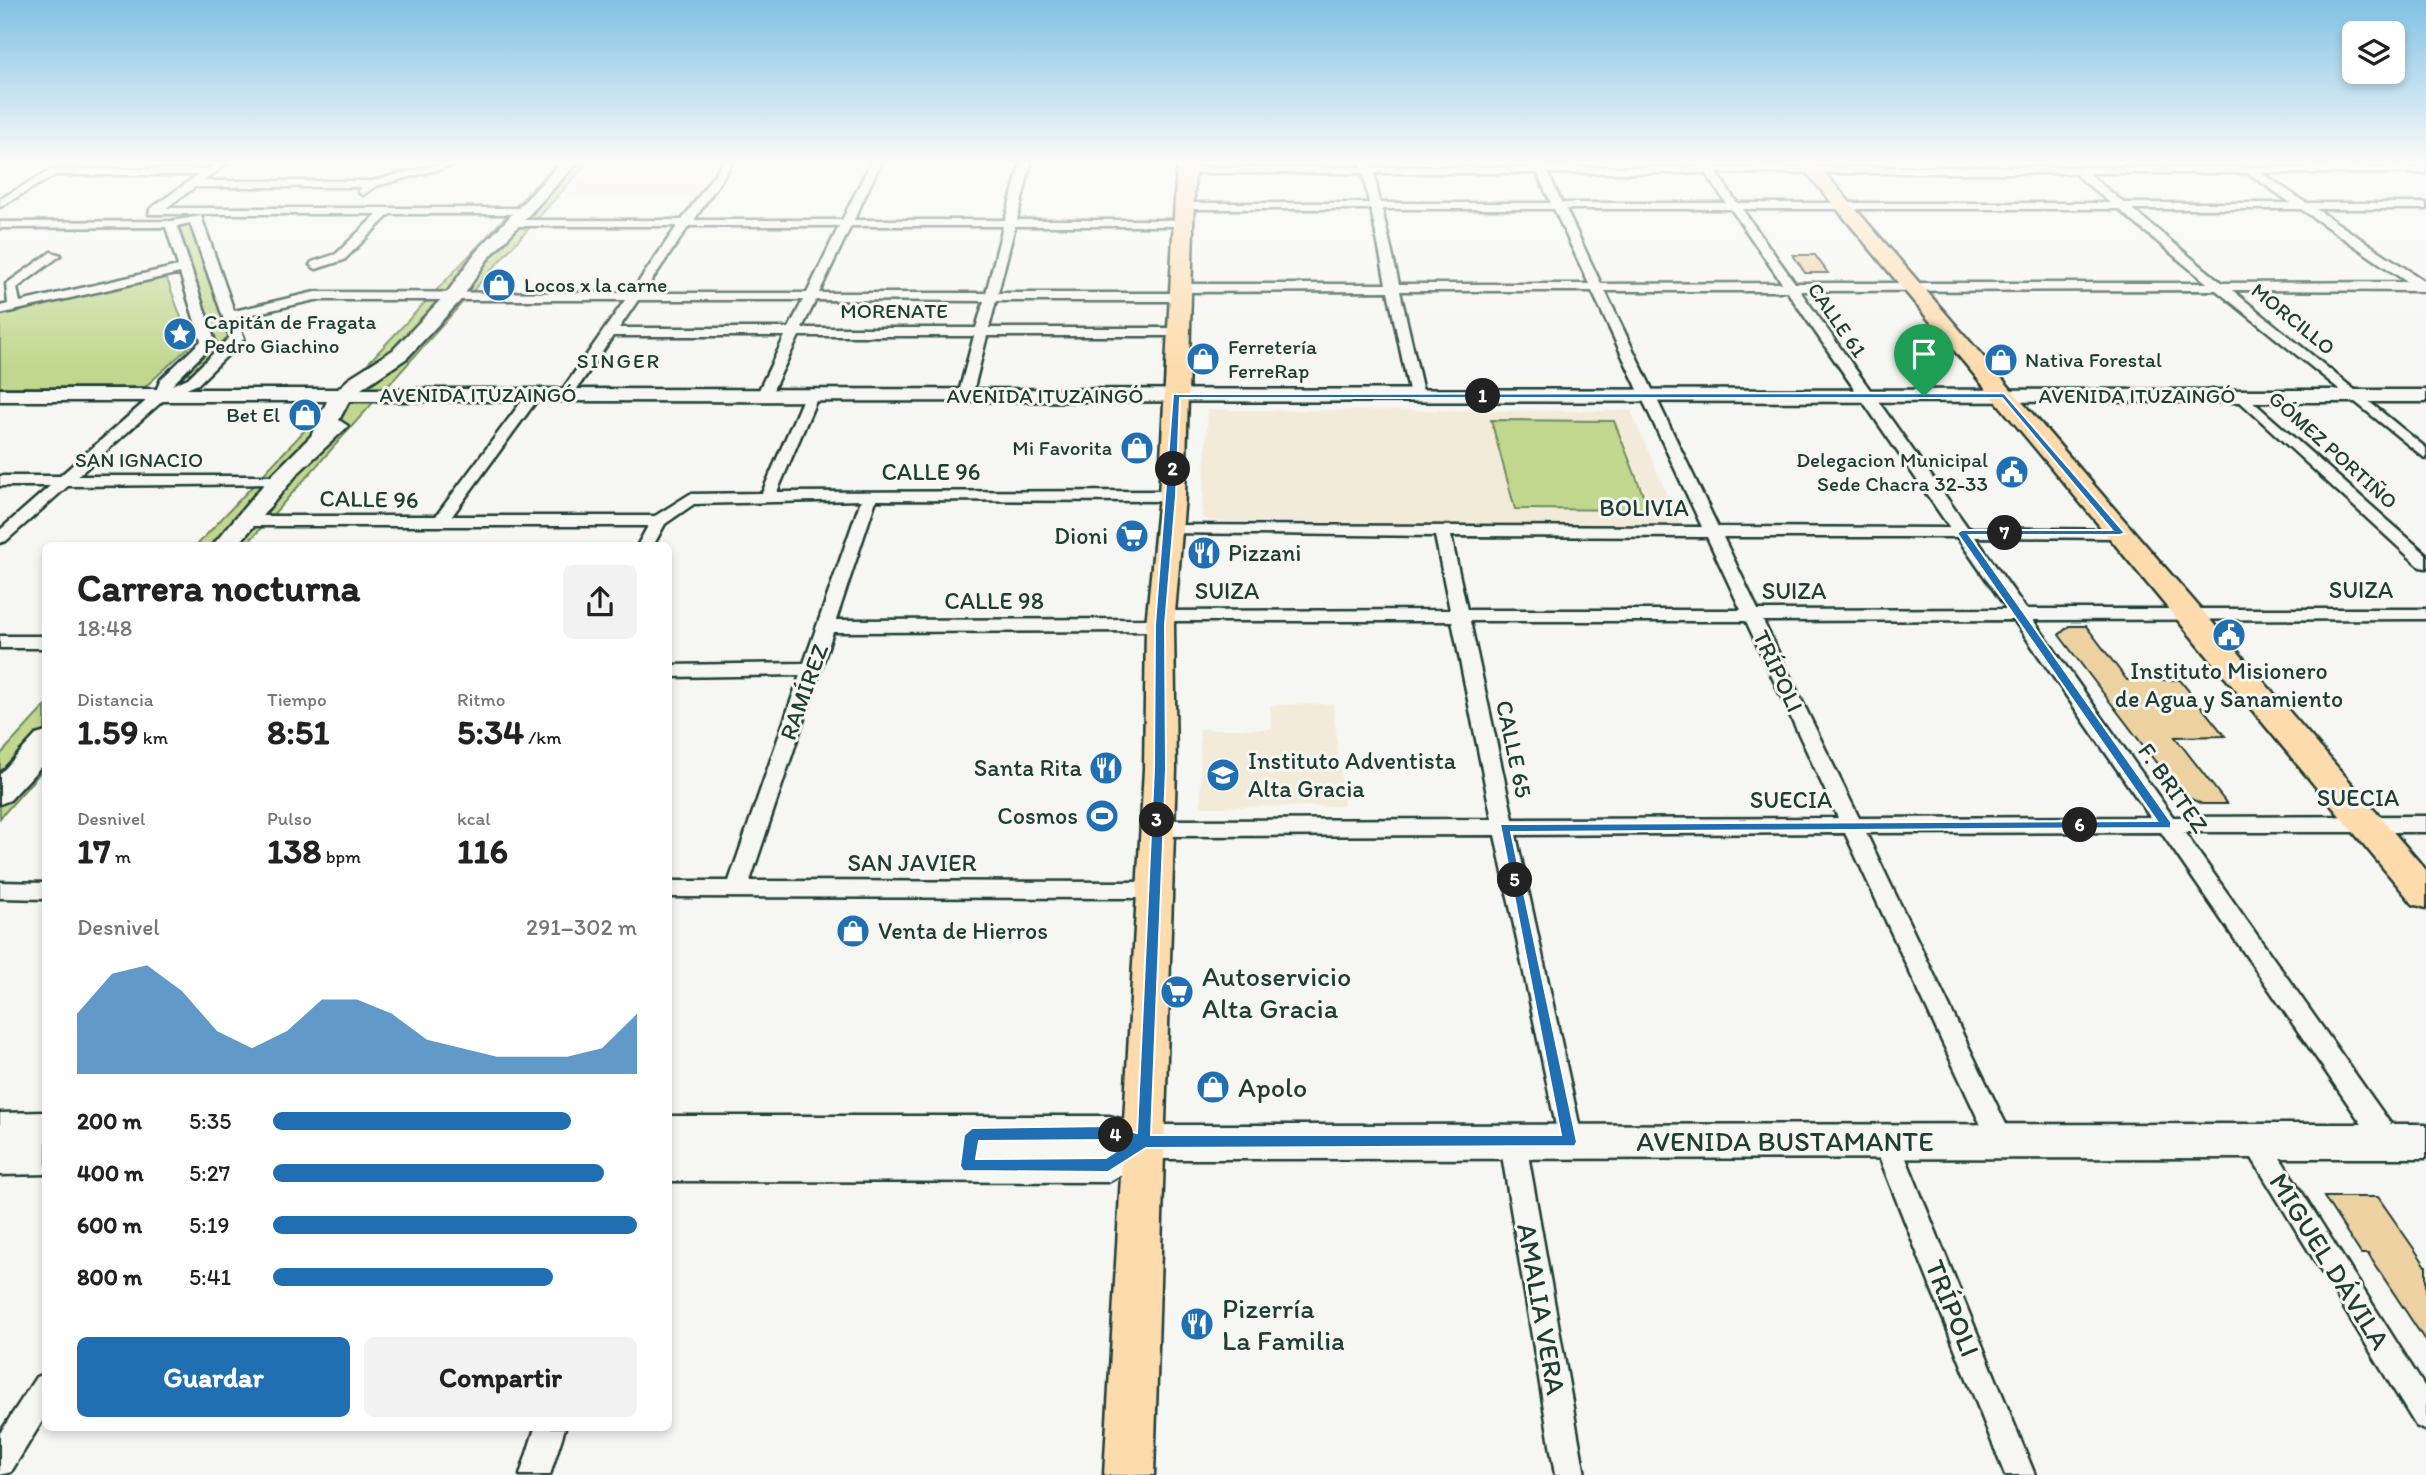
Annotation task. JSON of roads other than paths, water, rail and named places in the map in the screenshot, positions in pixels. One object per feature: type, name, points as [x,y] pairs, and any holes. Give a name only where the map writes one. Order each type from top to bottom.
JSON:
[{"type":"main road","points":[[322,436],[334,406],[343,395],[359,380],[400,354],[454,297],[481,257],[508,231]]},
{"type":"main road","points":[[1129,1475],[1157,828],[1161,620],[1171,496],[1183,231]]},
{"type":"main road","points":[[1864,231],[2426,894]]},
{"type":"main road","points":[[228,542],[279,481],[322,436],[375,395],[387,382],[400,354]]},
{"type":"main road","name":"AVENIDA ITUZAINGÓ","points":[[0,395],[2426,396]]},
{"type":"main road","points":[[0,793],[42,746]]},
{"type":"main road","points":[[0,1130],[42,1129]]},
{"type":"main road","points":[[672,1133],[970,1150],[1108,1165],[1144,1142]]},
{"type":"main road","name":"AVENIDA BUSTAMANTE","points":[[1144,1142],[2426,1141]]},
{"type":"main road","points":[[672,1164],[970,1150]]},
{"type":"main road","points":[[0,1158],[42,1157]]},
{"type":"street","points":[[161,395],[166,382],[208,342],[184,268],[184,231]]},
{"type":"street","points":[[0,538],[161,395],[193,381],[237,338],[231,316],[188,231]]},
{"type":"street","points":[[316,265],[340,257],[367,231]]},
{"type":"street","points":[[565,396],[681,231]]},
{"type":"street","points":[[763,396],[843,231]]},
{"type":"street","points":[[965,396],[1008,231]]},
{"type":"street","points":[[1381,231],[1417,396]]},
{"type":"street","name":"TRÍPOLI","points":[[1570,231],[2001,1142]]},
{"type":"street","name":"CALLE 61","points":[[1751,231],[1867,396]]},
{"type":"street","name":"MORCILLO","points":[[2152,231],[2426,455]]},
{"type":"street","points":[[2340,231],[2424,287]]},
{"type":"street","points":[[15,307],[10,287],[55,255]]},
{"type":"street","points":[[0,310],[184,268]]},
{"type":"street","points":[[231,316],[315,296],[990,296],[1394,288],[2424,287]]},
{"type":"street","name":"MORENATE","points":[[610,332],[1178,332]]},
{"type":"street","points":[[439,523],[533,396]]},
{"type":"street","points":[[768,496],[811,396]]},
{"type":"street","name":"F. BRITEZ","points":[[1867,396],[2388,1141]]},
{"type":"street","name":"GÓMEZ PORTIÑO","points":[[2242,396],[2426,564]]},
{"type":"street","name":"SAN IGNACIO","points":[[0,481],[279,481]]},
{"type":"street","name":"CALLE 96","points":[[247,521],[659,521],[690,499],[870,495],[1171,496]]},
{"type":"street","name":"RAMÍREZ","points":[[737,888],[828,626],[870,495]]},
{"type":"street","points":[[647,542],[659,521]]},
{"type":"street","name":"BOLIVIA","points":[[1168,530],[2120,533]]},
{"type":"street","name":"CALLE 65","points":[[1442,531],[1570,1142]]},
{"type":"street","name":"SUIZA","points":[[1161,620],[1460,615],[2426,614]]},
{"type":"street","name":"CALLE 98","points":[[828,626],[1161,620]]},
{"type":"street","points":[[0,642],[42,642]]},
{"type":"street","points":[[672,671],[811,669]]},
{"type":"street","name":"SUECIA","points":[[1157,828],[2426,824]]},
{"type":"street","name":"SAN JAVIER","points":[[672,889],[1154,890]]},
{"type":"street","points":[[0,890],[42,891]]},
{"type":"street","name":"TRÍPOLI","points":[[1886,1141],[2020,1475]]},
{"type":"street","name":"MIGUEL DÁVILA","points":[[2256,1142],[2426,1416]]},
{"type":"street","name":"AMALIA VERA","points":[[1513,1143],[1570,1475]]},
{"type":"street","points":[[0,1461],[42,1393]]},
{"type":"street","points":[[535,1475],[549,1431]]},
{"type":"place","name":"Locos x la carne","points":[[499,285]]},
{"type":"place","name":"Capitán de Fragata Pedro Giachino","points":[[180,334]]},
{"type":"place","name":"Ferretería FerreRap","points":[[1203,359]]},
{"type":"place","name":"Nativa Forestal","points":[[2001,360]]},
{"type":"place","name":"Bet El","points":[[305,415]]},
{"type":"place","name":"Mi Favorita","points":[[1137,448]]},
{"type":"place","name":"Delegacion Municipal Sede Chacra 32-33","points":[[2012,472]]},
{"type":"place","name":"Dioni","points":[[1132,536]]},
{"type":"place","name":"Pizzani","points":[[1204,553]]},
{"type":"place","name":"Instituto Misionero de Agua y Sanamiento","points":[[2229,635]]},
{"type":"place","name":"Santa Rita","points":[[1106,768]]},
{"type":"place","name":"Instituto Adventista Alta Gracia","points":[[1223,775]]},
{"type":"place","name":"Cosmos","points":[[1102,816]]},
{"type":"place","name":"Venta de Hierros","points":[[853,931]]},
{"type":"place","name":"Autoservicio Alta Gracia","points":[[1177,992]]},
{"type":"place","name":"Apolo","points":[[1213,1087]]},
{"type":"place","name":"Pizerría La Familia","points":[[1197,1324]]},
{"type":"district","name":"SINGER","points":[[619,361]]}]
